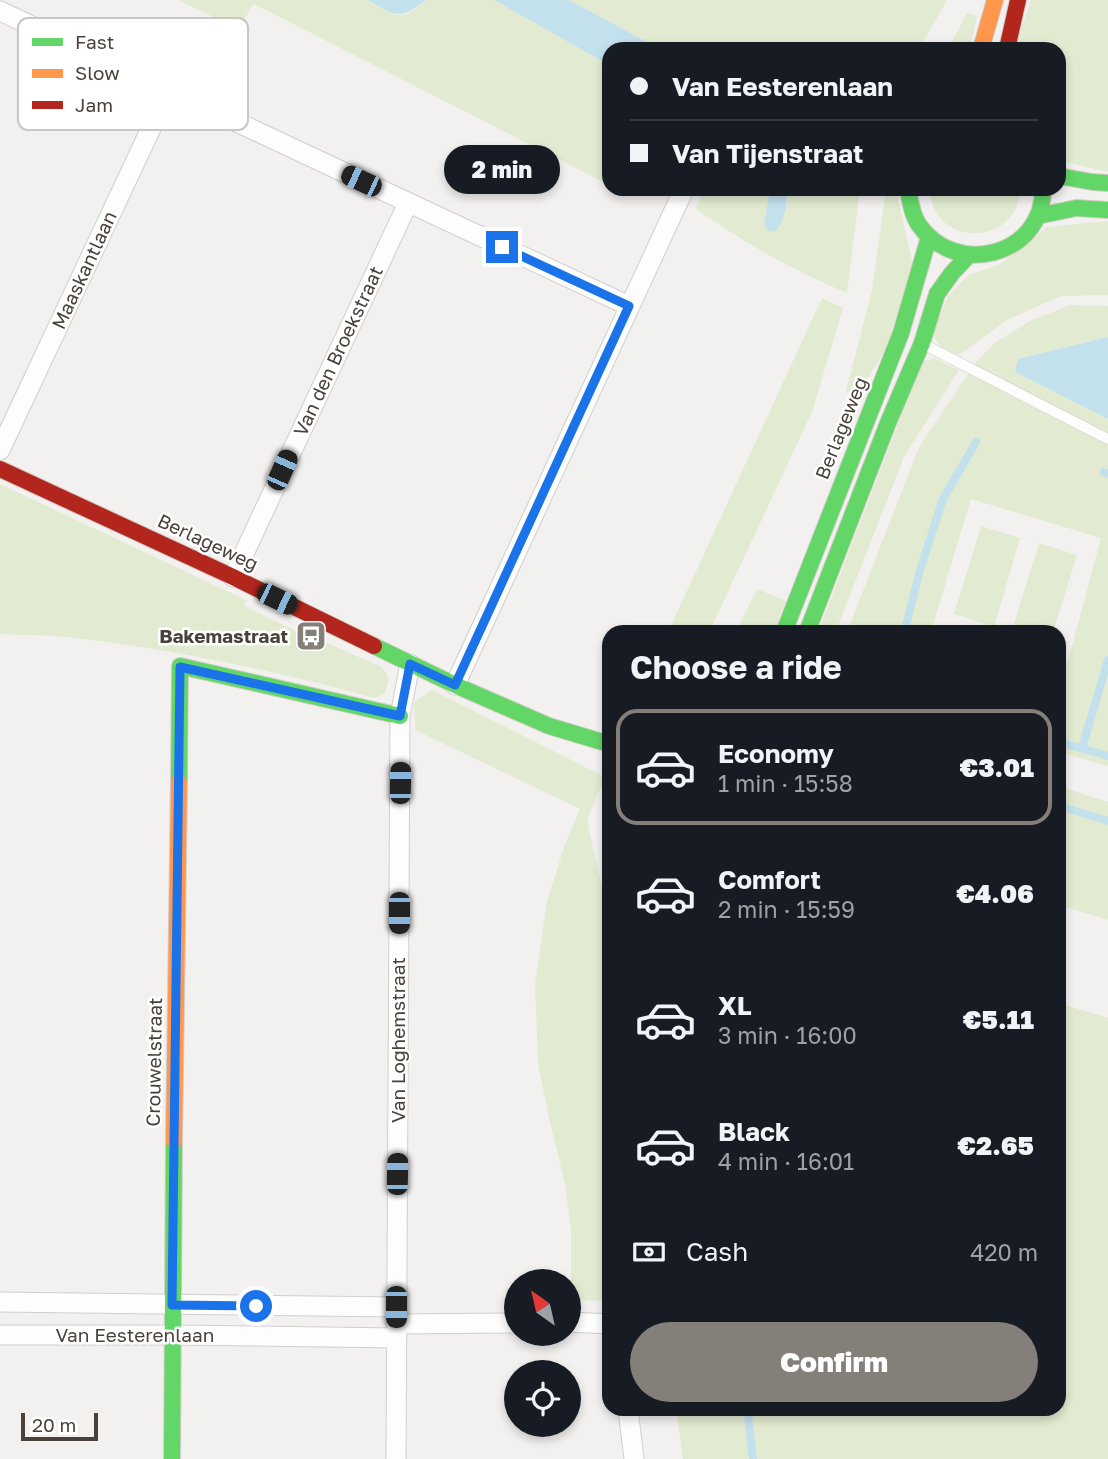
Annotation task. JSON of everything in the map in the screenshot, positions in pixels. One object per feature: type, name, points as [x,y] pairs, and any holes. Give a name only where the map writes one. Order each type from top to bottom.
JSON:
[{"type":"main road","points":[[983,42],[995,0]]},
{"type":"main road","points":[[1009,42],[1018,0]]},
{"type":"main road","points":[[1066,177],[1108,183]]},
{"type":"main road","points":[[909,196],[914,215],[929,237],[947,250],[968,256],[989,255],[1010,247],[1026,234],[1038,216],[1043,196]]},
{"type":"main road","points":[[1038,216],[1076,208],[1108,209]]},
{"type":"main road","name":"Berlageweg","points":[[787,625],[901,332],[929,237]]},
{"type":"main road","points":[[810,625],[922,343],[937,295],[968,256]]},
{"type":"main road","name":"Berlageweg","points":[[0,469],[233,577],[455,685],[549,726],[602,742]]},
{"type":"main road","name":"Crouwelstraat","points":[[172,1459],[180,667],[400,716]]},
{"type":"main road","name":"Berlageweg","points":[[549,726],[594,757]]},
{"type":"street","points":[[0,11],[18,19]]},
{"type":"street","points":[[248,127],[629,306]]},
{"type":"street","name":"Maaskantlaan","points":[[0,450],[150,130]]},
{"type":"street","points":[[455,685],[681,196]]},
{"type":"street","name":"Van den Broekstraat","points":[[233,577],[408,202]]},
{"type":"street","name":"Van Loghemstraat","points":[[396,1459],[400,716],[410,664]]},
{"type":"street","name":"Van Eesterenlaan","points":[[0,1302],[172,1305],[396,1323]]},
{"type":"street","name":"Van Eesterenlaan","points":[[0,1335],[174,1335],[396,1323],[504,1323]]},
{"type":"street","points":[[581,1323],[602,1324]]},
{"type":"street","points":[[629,1416],[634,1459]]},
{"type":"lane","points":[[922,343],[1108,439]]},
{"type":"green space","points":[[178,0],[368,0],[397,15],[409,13],[426,0],[494,0],[602,61],[602,181],[254,4],[245,18],[215,18]]},
{"type":"green space","points":[[569,0],[947,0],[923,42],[647,42]]},
{"type":"green space","points":[[1031,0],[1108,0],[1108,172],[1066,163],[1066,42],[1016,42]]},
{"type":"green space","points":[[967,13],[977,16],[971,42],[952,42]]},
{"type":"green space","points":[[701,196],[769,196],[764,224],[786,208],[787,196],[859,196],[847,293],[769,255],[696,209]]},
{"type":"green space","points":[[885,196],[898,196],[913,265],[885,351],[856,396],[846,391],[872,290]]},
{"type":"green space","points":[[930,196],[1019,196],[1010,217],[986,232],[958,230],[945,223]]},
{"type":"green space","points":[[1108,221],[1108,295],[1061,296],[1007,320],[959,355],[942,348],[932,335],[948,296],[970,274],[999,265],[1047,227]]},
{"type":"green space","points":[[822,298],[843,308],[812,412],[712,625],[671,625]]},
{"type":"green space","points":[[1070,305],[1108,306],[1108,337],[1018,359],[1015,372],[1108,419],[1108,766],[1066,754],[1066,668],[1101,538],[971,499],[933,625],[850,625],[919,447],[977,361],[996,342],[1030,321]]},
{"type":"green space","points":[[934,358],[959,370],[904,457],[838,625],[821,625],[922,362]]},
{"type":"green space","points":[[0,484],[246,600],[244,606],[321,643],[322,641],[382,667],[389,678],[385,694],[374,698],[263,670],[113,643],[66,637],[0,634]]},
{"type":"green space","points":[[981,526],[1020,538],[995,625],[954,614]]},
{"type":"green space","points":[[1039,543],[1077,555],[1055,625],[1014,625]]},
{"type":"green space","points":[[757,589],[786,601],[777,625],[739,625]]},
{"type":"green space","points":[[432,690],[602,775],[602,784],[588,817],[602,887],[602,1301],[581,1300],[581,1269],[571,1269],[571,1230],[565,1184],[538,1064],[535,984],[547,901],[565,844],[580,809],[415,730],[414,702]]},
{"type":"green space","points":[[1066,788],[1108,802],[1108,920],[1066,907]]},
{"type":"green space","points":[[1066,1005],[1108,1018],[1108,1459],[683,1459],[677,1416],[1066,1416]]},
{"type":"water","points":[[368,0],[426,0],[409,11],[397,14]]},
{"type":"water","points":[[494,0],[569,0],[647,42],[602,42],[602,61]]},
{"type":"water","points":[[769,196],[787,196],[783,217],[775,232],[769,231],[764,224]]},
{"type":"water","points":[[1108,337],[1108,419],[1015,372],[1018,359]]},
{"type":"waterway","points":[[906,625],[943,499],[976,442]]},
{"type":"waterway","points":[[1104,472],[1108,474]]},
{"type":"waterway","points":[[1082,748],[1108,660]]},
{"type":"waterway","points":[[1066,744],[1108,756]]},
{"type":"waterway","points":[[1066,808],[1108,821]]},
{"type":"waterway","points":[[748,1416],[753,1459]]},
{"type":"traffic: fast","points":[[1066,177],[1108,183]]},
{"type":"traffic: fast","points":[[909,196],[919,225],[935,241],[954,251],[974,255],[995,252],[1014,244],[1029,230],[1039,212],[1042,196]]},
{"type":"traffic: fast","points":[[1038,216],[1076,208],[1108,210]]},
{"type":"traffic: fast","points":[[787,625],[901,333],[929,237]]},
{"type":"traffic: fast","points":[[810,625],[922,343],[937,294],[968,256]]},
{"type":"traffic: fast","points":[[374,646],[549,726],[602,742]]},
{"type":"traffic: fast","points":[[179,782],[180,666],[400,716]]},
{"type":"traffic: fast","points":[[172,1459],[174,1141]]},
{"type":"traffic: slow","points":[[983,42],[995,0]]},
{"type":"traffic: slow","points":[[174,1141],[179,782]]},
{"type":"traffic: jam","points":[[1009,42],[1018,0]]},
{"type":"traffic: jam","points":[[0,469],[374,646]]},
{"type":"place","name":"Bakemastraat","points":[[311,636]]},
{"type":"route","points":[[256,1306],[172,1305],[180,667],[400,716],[410,664],[455,685],[629,306],[502,247]]}]
